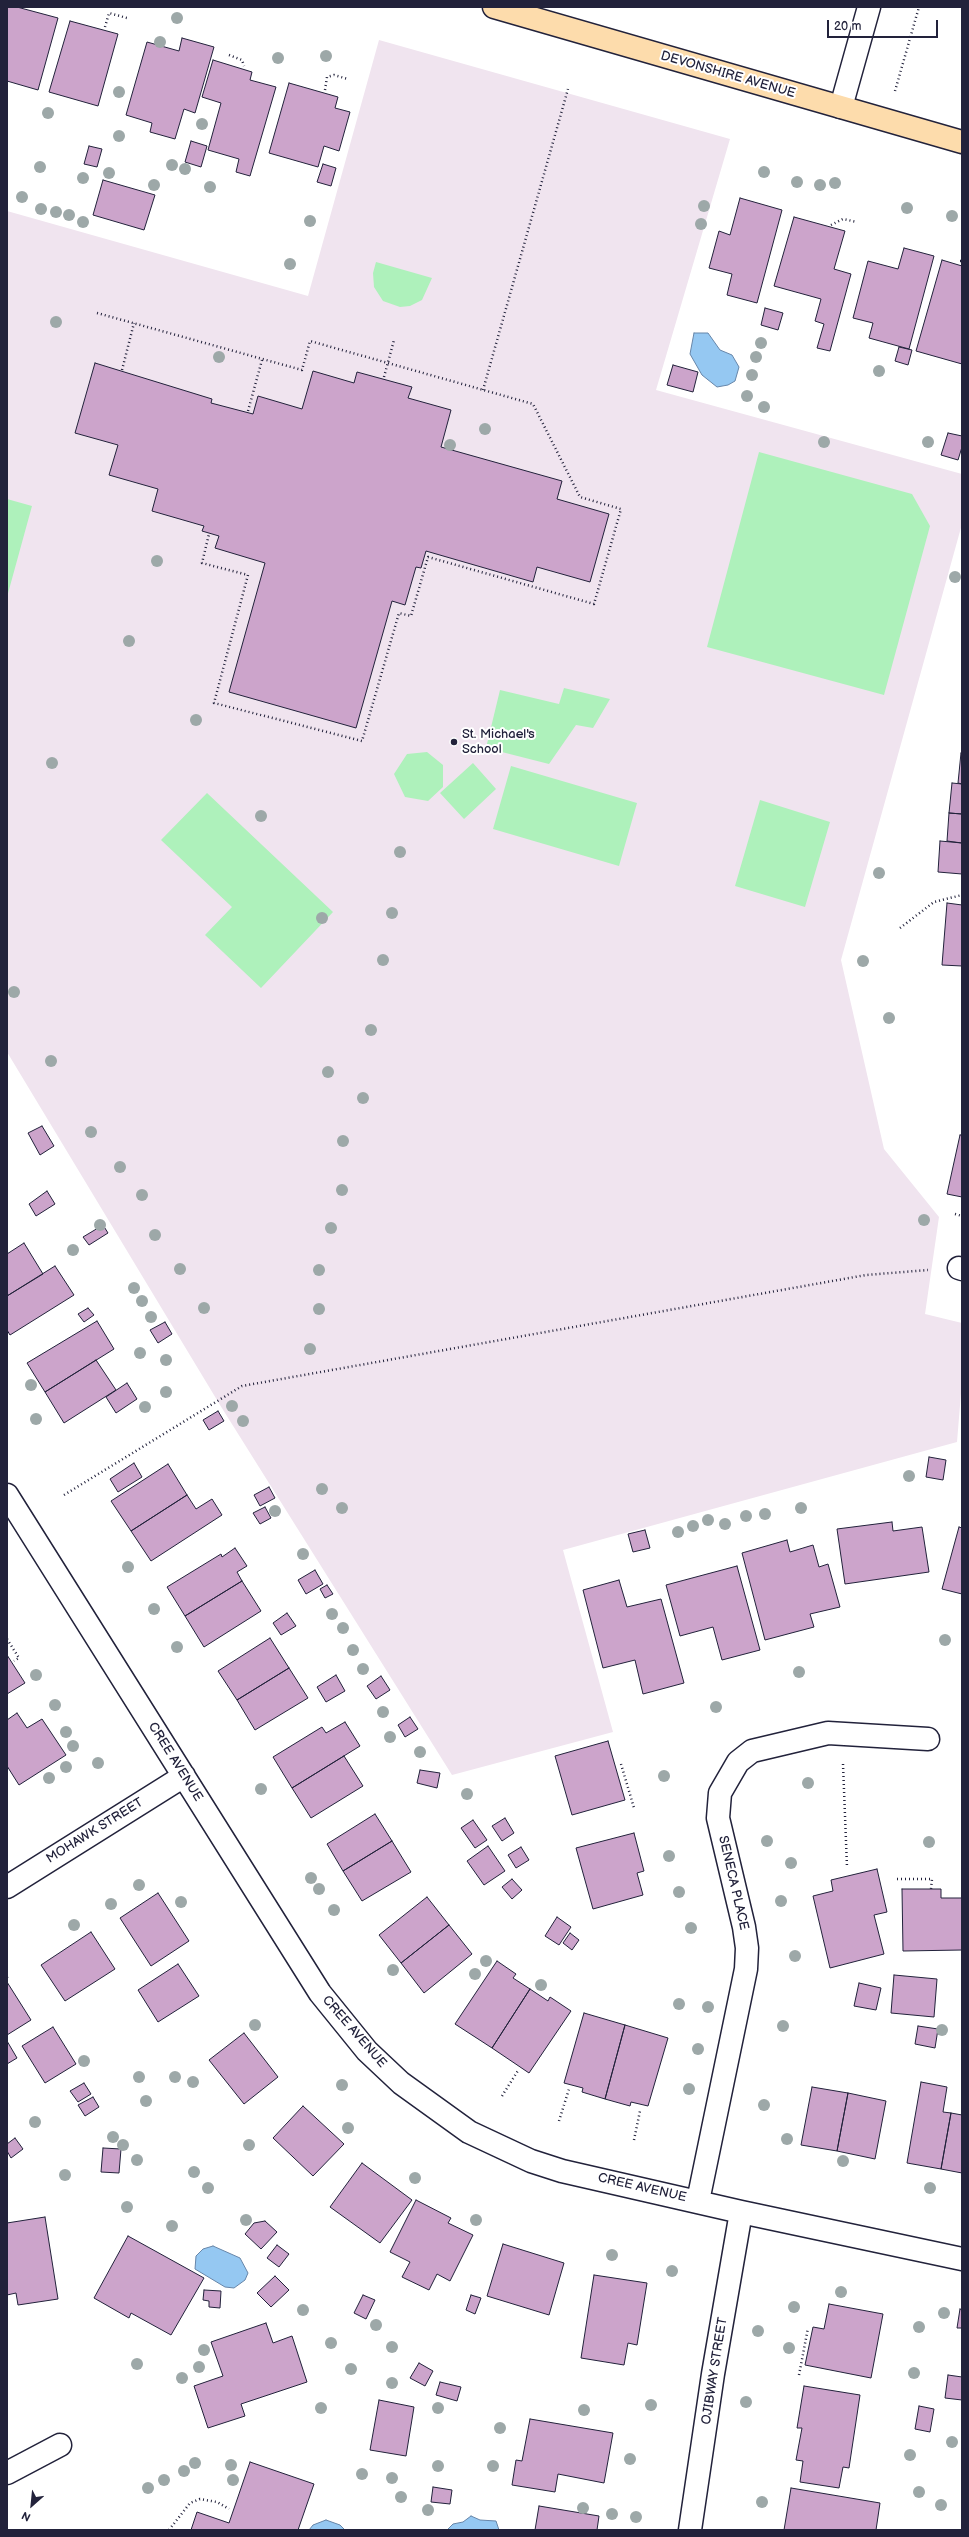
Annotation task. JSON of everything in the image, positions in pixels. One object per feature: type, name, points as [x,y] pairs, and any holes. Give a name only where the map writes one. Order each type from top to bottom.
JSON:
[{"type":"main road","name":"DEVONSHIRE AVENUE","points":[[494,7],[962,142]]},
{"type":"street","points":[[841,107],[869,7]]},
{"type":"street","name":"CREE AVENUE","points":[[7,1495],[320,1993],[367,2051],[401,2083],[469,2132],[531,2161],[562,2170],[741,2212],[962,2259]]},
{"type":"street","name":"SENECA PLACE","points":[[698,2201],[746,1969],[747,1948],[744,1927],[718,1818],[720,1793],[738,1762],[752,1751],[828,1733],[928,1739]]},
{"type":"street","name":"MOHAWK STREET","points":[[7,1887],[184,1776]]},
{"type":"street","name":"OJIBWAY STREET","points":[[690,2530],[713,2374],[741,2212]]},
{"type":"street","points":[[7,2473],[60,2445]]},
{"type":"path","points":[[886,121],[918,7]]},
{"type":"path","points":[[105,27],[109,13],[127,18]]},
{"type":"path","points":[[230,55],[242,60],[244,66]]},
{"type":"path","points":[[325,90],[327,77],[334,74],[348,79]]},
{"type":"path","points":[[483,390],[568,89]]},
{"type":"path","points":[[831,225],[843,220],[857,222]]},
{"type":"path","points":[[97,313],[302,370],[310,341],[533,404],[580,497],[621,509],[594,604],[428,557],[411,616],[399,613],[362,741],[214,703],[248,575],[202,563],[209,534]]},
{"type":"path","points":[[122,370],[134,323]]},
{"type":"path","points":[[384,377],[394,340]]},
{"type":"path","points":[[248,410],[262,360]]},
{"type":"path","points":[[900,928],[934,902],[962,895]]},
{"type":"path","points":[[955,1214],[962,1216]]},
{"type":"path","points":[[64,1495],[242,1386],[866,1275],[960,1268]]},
{"type":"path","points":[[7,1639],[19,1658],[14,1661]]},
{"type":"path","points":[[842,1733],[847,1867]]},
{"type":"path","points":[[620,1764],[634,1808]]},
{"type":"path","points":[[897,1879],[932,1879],[931,1889]]},
{"type":"path","points":[[502,2096],[519,2069]]},
{"type":"path","points":[[559,2121],[569,2089]]},
{"type":"path","points":[[634,2140],[640,2111]]},
{"type":"path","points":[[799,2374],[808,2328]]},
{"type":"path","points":[[169,2530],[190,2502],[200,2499],[217,2502],[229,2509]]},
{"type":"shaded area","name":"St. Michael's School","points":[[379,40],[730,139],[656,390],[962,474],[962,524],[841,960],[884,1149],[939,1217],[925,1314],[962,1323],[962,1381],[957,1442],[563,1550],[613,1732],[452,1775],[220,1405],[7,1052],[7,211],[308,296]]},
{"type":"green space","points":[[376,262],[432,278],[422,300],[410,306],[400,307],[383,301],[374,287],[373,273]]},
{"type":"green space","points":[[759,452],[912,494],[930,526],[884,695],[707,647]]},
{"type":"green space","points":[[7,499],[32,506],[7,597]]},
{"type":"green space","points":[[564,688],[610,699],[593,728],[576,725],[549,764],[486,748],[500,690],[559,704]]},
{"type":"green space","points":[[427,752],[443,765],[443,787],[428,801],[405,797],[394,774],[407,754]]},
{"type":"green space","points":[[473,763],[496,789],[464,819],[440,793]]},
{"type":"green space","points":[[511,766],[637,803],[619,866],[493,829]]},
{"type":"green space","points":[[207,793],[333,912],[261,988],[205,935],[232,907],[161,840]]},
{"type":"green space","points":[[760,800],[830,822],[805,907],[735,886]]},
{"type":"water","points":[[694,333],[708,333],[720,350],[732,355],[739,367],[735,381],[728,385],[717,387],[702,375],[690,354]]},
{"type":"water","points":[[213,2246],[240,2258],[248,2273],[245,2280],[234,2288],[225,2287],[195,2269],[196,2256],[203,2249]]},
{"type":"water","points":[[471,2516],[480,2520],[496,2521],[499,2530],[447,2530],[453,2524],[463,2522]]},
{"type":"water","points":[[326,2520],[340,2525],[345,2530],[309,2530],[313,2525]]},
{"type":"building","points":[[7,7],[17,7],[58,18],[38,90],[7,81]]},
{"type":"building","points":[[70,21],[118,34],[98,106],[49,92]]},
{"type":"building","points":[[182,38],[214,47],[195,113],[184,109],[175,139],[150,132],[152,123],[126,115],[147,42],[179,51]]},
{"type":"building","points":[[213,60],[252,72],[250,80],[276,87],[250,176],[236,172],[239,159],[208,150],[221,103],[202,97]]},
{"type":"building","points":[[289,83],[338,97],[335,108],[350,112],[339,151],[324,146],[318,167],[269,153]]},
{"type":"building","points":[[191,141],[207,146],[201,167],[185,162]]},
{"type":"building","points":[[89,146],[102,149],[97,167],[84,164]]},
{"type":"building","points":[[323,164],[336,168],[331,186],[317,182]]},
{"type":"building","points":[[103,180],[155,195],[144,230],[93,215]]},
{"type":"building","points":[[740,198],[782,210],[757,303],[727,295],[732,274],[709,268],[719,231],[730,235]]},
{"type":"building","points":[[794,217],[845,231],[834,269],[851,274],[830,351],[817,348],[824,324],[815,321],[821,299],[774,286]]},
{"type":"building","points":[[904,248],[934,256],[909,349],[869,338],[873,323],[853,318],[868,261],[898,269]]},
{"type":"building","points":[[942,260],[962,266],[962,364],[916,351]]},
{"type":"building","points":[[765,308],[783,313],[778,330],[761,325]]},
{"type":"building","points":[[899,347],[912,350],[908,365],[895,361]]},
{"type":"building","points":[[95,363],[212,399],[211,403],[253,414],[258,396],[302,409],[313,371],[354,383],[357,372],[412,387],[408,398],[451,410],[441,447],[562,481],[557,499],[609,514],[590,582],[537,567],[533,582],[426,551],[421,568],[416,567],[405,605],[392,601],[356,728],[229,692],[265,563],[215,548],[219,536],[202,531],[204,526],[152,511],[158,489],[109,475],[118,445],[75,433]]},
{"type":"building","points":[[673,365],[698,372],[693,392],[667,385]]},
{"type":"building","points":[[948,433],[962,436],[962,447],[958,460],[941,455]]},
{"type":"building","points":[[962,753],[962,784],[958,783]]},
{"type":"building","points":[[952,783],[962,784],[962,814],[949,813]]},
{"type":"building","points":[[949,813],[962,814],[962,843],[947,841]]},
{"type":"building","points":[[940,841],[962,843],[962,874],[938,872]]},
{"type":"building","points":[[947,903],[962,905],[962,966],[942,965]]},
{"type":"building","points":[[42,1126],[54,1146],[40,1155],[28,1133]]},
{"type":"building","points":[[960,1135],[962,1135],[962,1197],[947,1194]]},
{"type":"building","points":[[47,1191],[55,1204],[36,1216],[29,1204]]},
{"type":"building","points":[[103,1225],[108,1233],[89,1245],[83,1237]]},
{"type":"building","points":[[24,1243],[43,1274],[7,1296],[7,1254]]},
{"type":"building","points":[[55,1266],[74,1295],[10,1335],[7,1330],[7,1296]]},
{"type":"building","points":[[88,1308],[94,1315],[84,1322],[78,1314]]},
{"type":"building","points":[[97,1321],[114,1349],[45,1392],[27,1363]]},
{"type":"building","points":[[165,1322],[172,1334],[158,1343],[150,1330]]},
{"type":"building","points":[[96,1360],[116,1390],[64,1423],[45,1392]]},
{"type":"building","points":[[127,1383],[137,1399],[116,1413],[106,1397]]},
{"type":"building","points":[[218,1411],[224,1421],[209,1430],[203,1420]]},
{"type":"building","points":[[929,1457],[946,1460],[943,1480],[926,1477]]},
{"type":"building","points":[[134,1463],[142,1477],[118,1492],[110,1479]]},
{"type":"building","points":[[168,1464],[187,1495],[131,1531],[111,1501]]},
{"type":"building","points":[[269,1487],[275,1498],[260,1506],[254,1495]]},
{"type":"building","points":[[187,1495],[196,1509],[212,1499],[222,1515],[151,1561],[131,1531]]},
{"type":"building","points":[[265,1507],[271,1518],[260,1524],[253,1513]]},
{"type":"building","points":[[892,1522],[893,1531],[922,1527],[929,1572],[845,1584],[837,1529]]},
{"type":"building","points":[[959,1527],[962,1528],[962,1594],[942,1589]]},
{"type":"building","points":[[645,1530],[650,1548],[633,1552],[628,1534]]},
{"type":"building","points":[[787,1540],[790,1552],[813,1545],[819,1567],[828,1564],[840,1607],[810,1614],[814,1627],[765,1640],[742,1553]]},
{"type":"building","points":[[235,1548],[247,1566],[237,1572],[242,1581],[185,1616],[167,1587],[221,1554],[222,1557]]},
{"type":"building","points":[[737,1566],[760,1650],[722,1660],[713,1627],[680,1636],[666,1585]]},
{"type":"building","points":[[315,1570],[323,1584],[306,1594],[298,1580]]},
{"type":"building","points":[[619,1580],[627,1607],[661,1599],[684,1683],[643,1694],[635,1660],[603,1668],[583,1590]]},
{"type":"building","points":[[242,1581],[261,1611],[204,1647],[185,1616]]},
{"type":"building","points":[[327,1585],[333,1594],[325,1598],[320,1589]]},
{"type":"building","points":[[287,1613],[296,1626],[281,1635],[273,1623]]},
{"type":"building","points":[[270,1638],[289,1668],[237,1700],[218,1671]]},
{"type":"building","points":[[7,1655],[25,1683],[7,1694]]},
{"type":"building","points":[[289,1668],[308,1698],[255,1730],[237,1700]]},
{"type":"building","points":[[336,1675],[345,1691],[326,1702],[317,1687]]},
{"type":"building","points":[[381,1676],[390,1690],[376,1699],[367,1686]]},
{"type":"building","points":[[17,1713],[27,1728],[42,1719],[66,1755],[19,1785],[7,1766],[7,1720]]},
{"type":"building","points":[[410,1717],[418,1729],[405,1737],[398,1725]]},
{"type":"building","points":[[345,1722],[360,1746],[292,1788],[273,1757],[322,1727],[326,1733]]},
{"type":"building","points":[[608,1741],[625,1800],[572,1815],[555,1756]]},
{"type":"building","points":[[344,1756],[363,1786],[311,1818],[292,1788]]},
{"type":"building","points":[[420,1770],[440,1773],[437,1788],[417,1783]]},
{"type":"building","points":[[375,1814],[392,1841],[343,1871],[327,1844]]},
{"type":"building","points":[[505,1818],[514,1833],[502,1841],[492,1826]]},
{"type":"building","points":[[473,1820],[487,1840],[475,1848],[461,1828]]},
{"type":"building","points":[[634,1833],[644,1871],[637,1873],[643,1895],[593,1909],[576,1848]]},
{"type":"building","points":[[392,1841],[411,1872],[362,1901],[343,1871]]},
{"type":"building","points":[[488,1846],[505,1871],[484,1885],[467,1861]]},
{"type":"building","points":[[521,1847],[529,1860],[516,1868],[508,1855]]},
{"type":"building","points":[[877,1869],[887,1912],[874,1915],[884,1954],[830,1968],[813,1896],[833,1891],[831,1880]]},
{"type":"building","points":[[512,1879],[522,1890],[512,1899],[502,1887]]},
{"type":"building","points":[[902,1889],[941,1889],[941,1898],[962,1898],[962,1950],[903,1951]]},
{"type":"building","points":[[158,1893],[189,1941],[151,1966],[120,1918]]},
{"type":"building","points":[[427,1897],[449,1925],[401,1963],[379,1935]]},
{"type":"building","points":[[557,1917],[571,1927],[559,1945],[545,1936]]},
{"type":"building","points":[[449,1925],[472,1954],[424,1993],[401,1963]]},
{"type":"building","points":[[91,1932],[115,1969],[65,2001],[41,1965]]},
{"type":"building","points":[[570,1933],[579,1940],[572,1950],[563,1943]]},
{"type":"building","points":[[497,1961],[516,1974],[513,1978],[530,1989],[492,2048],[455,2024]]},
{"type":"building","points":[[178,1964],[199,1996],[158,2022],[138,1990]]},
{"type":"building","points":[[894,1975],[937,1979],[934,2017],[891,2013]]},
{"type":"building","points":[[7,1982],[31,2020],[7,2035]]},
{"type":"building","points":[[859,1983],[881,1988],[876,2010],[854,2006]]},
{"type":"building","points":[[530,1989],[548,2001],[550,1997],[571,2011],[529,2073],[492,2048]]},
{"type":"building","points":[[584,2013],[625,2025],[605,2099],[582,2092],[583,2088],[564,2083]]},
{"type":"building","points":[[625,2025],[668,2038],[648,2106],[631,2102],[630,2106],[605,2099]]},
{"type":"building","points":[[918,2026],[938,2029],[935,2048],[915,2044]]},
{"type":"building","points":[[53,2027],[76,2064],[45,2083],[22,2046]]},
{"type":"building","points":[[244,2033],[278,2077],[244,2104],[209,2060]]},
{"type":"building","points":[[7,2041],[17,2058],[7,2064]]},
{"type":"building","points":[[921,2082],[947,2087],[943,2112],[951,2113],[941,2169],[907,2163]]},
{"type":"building","points":[[84,2083],[91,2094],[78,2102],[70,2091]]},
{"type":"building","points":[[812,2087],[848,2093],[837,2151],[801,2145]]},
{"type":"building","points":[[848,2093],[886,2101],[875,2159],[837,2151]]},
{"type":"building","points":[[93,2097],[99,2107],[85,2116],[78,2105]]},
{"type":"building","points":[[303,2106],[344,2144],[313,2176],[273,2138]]},
{"type":"building","points":[[951,2113],[962,2115],[962,2173],[941,2169]]},
{"type":"building","points":[[15,2138],[23,2149],[11,2158],[7,2151],[7,2144]]},
{"type":"building","points":[[103,2148],[121,2149],[119,2173],[101,2172]]},
{"type":"building","points":[[362,2163],[412,2200],[380,2243],[330,2207]]},
{"type":"building","points":[[416,2200],[451,2218],[448,2223],[473,2235],[450,2281],[437,2274],[429,2290],[402,2277],[410,2262],[390,2252]]},
{"type":"building","points":[[45,2217],[58,2299],[18,2305],[16,2293],[7,2295],[7,2223]]},
{"type":"building","points":[[265,2221],[277,2232],[261,2249],[245,2234],[254,2223]]},
{"type":"building","points":[[128,2236],[204,2278],[171,2335],[131,2313],[129,2318],[94,2298]]},
{"type":"building","points":[[503,2244],[564,2263],[549,2315],[487,2296]]},
{"type":"building","points":[[277,2245],[289,2254],[279,2267],[267,2258]]},
{"type":"building","points":[[594,2275],[647,2283],[637,2345],[628,2343],[624,2365],[581,2358]]},
{"type":"building","points":[[275,2276],[289,2290],[271,2307],[257,2293]]},
{"type":"building","points":[[204,2290],[221,2291],[220,2308],[209,2307],[209,2301],[203,2300]]},
{"type":"building","points":[[363,2295],[375,2300],[366,2319],[354,2313]]},
{"type":"building","points":[[471,2295],[481,2298],[475,2314],[466,2310]]},
{"type":"building","points":[[829,2304],[883,2314],[871,2378],[805,2365],[813,2327],[824,2329]]},
{"type":"building","points":[[960,2309],[962,2310],[962,2328],[957,2328]]},
{"type":"building","points":[[266,2323],[273,2343],[292,2336],[307,2382],[241,2404],[245,2416],[208,2428],[194,2386],[223,2376],[211,2342]]},
{"type":"building","points":[[419,2363],[433,2371],[425,2386],[410,2378]]},
{"type":"building","points":[[948,2375],[962,2377],[962,2400],[945,2398]]},
{"type":"building","points":[[440,2382],[461,2387],[457,2401],[436,2395]]},
{"type":"building","points":[[804,2386],[860,2395],[849,2468],[843,2467],[839,2488],[800,2482],[803,2461],[796,2460],[802,2428],[797,2428]]},
{"type":"building","points":[[379,2400],[414,2407],[406,2456],[370,2450]]},
{"type":"building","points":[[919,2406],[934,2409],[930,2432],[915,2429]]},
{"type":"building","points":[[530,2419],[613,2433],[604,2483],[558,2474],[555,2492],[512,2485],[516,2460],[522,2461]]},
{"type":"building","points":[[250,2462],[314,2484],[298,2530],[191,2530],[197,2512],[229,2523]]},
{"type":"building","points":[[433,2487],[452,2490],[450,2504],[431,2502]]},
{"type":"building","points":[[791,2488],[880,2503],[876,2530],[784,2530]]},
{"type":"building","points":[[539,2506],[599,2516],[597,2530],[535,2530]]},
{"type":"place","name":"St. Michael's School","points":[[454,742]]}]
